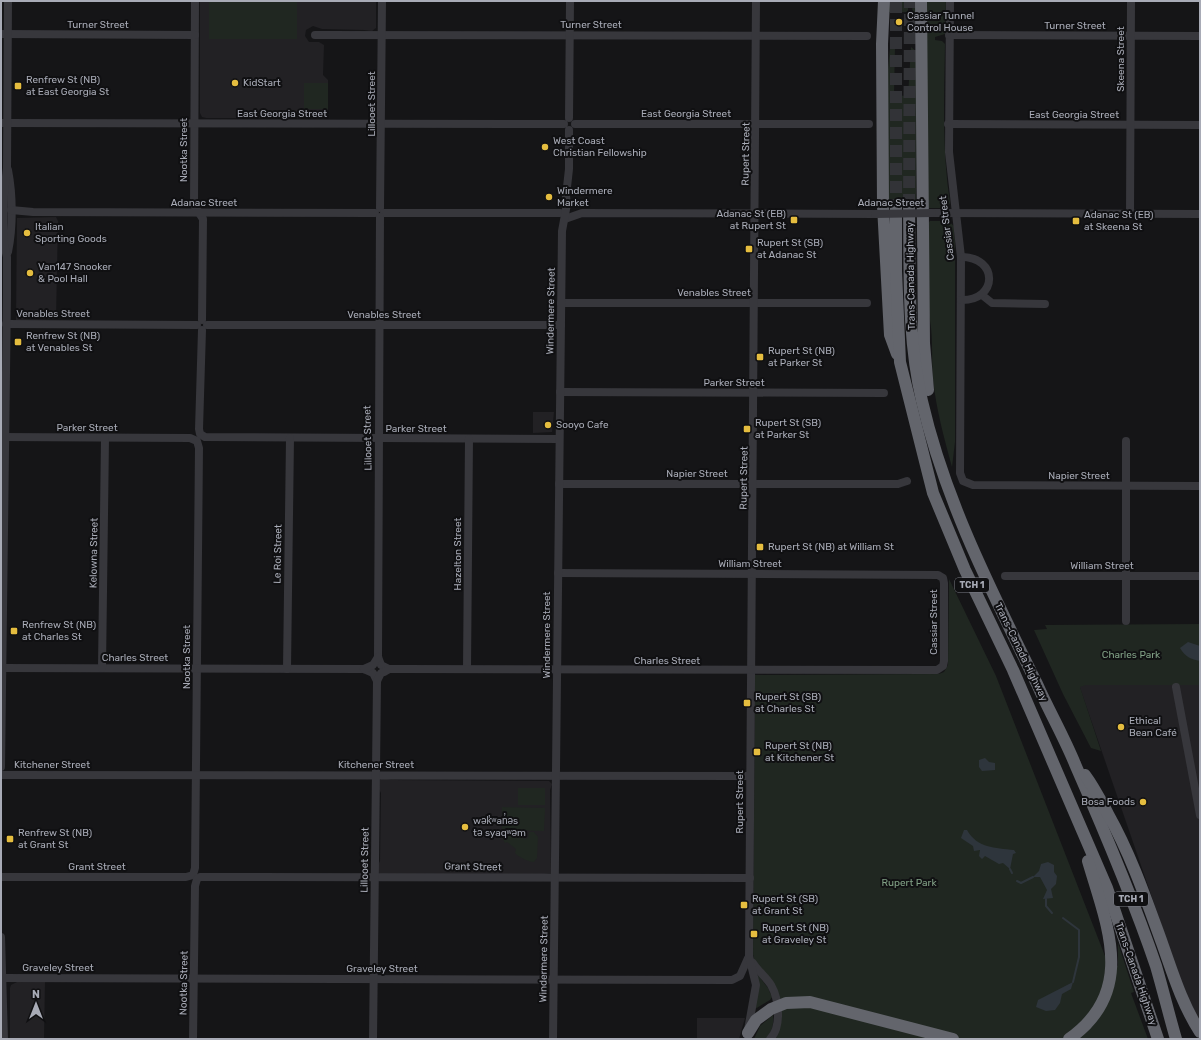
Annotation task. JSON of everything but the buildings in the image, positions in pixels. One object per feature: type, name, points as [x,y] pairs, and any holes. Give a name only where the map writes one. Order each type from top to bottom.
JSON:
[{"type":"highway","points":[[884,1],[882,38],[884,230],[890,335],[900,362]]},
{"type":"highway","points":[[921,1],[924,343],[932,439]]},
{"type":"highway","name":"Trans-Canada Highway","points":[[896,206],[896,271],[900,362],[933,493],[960,558],[1007,657],[1107,888],[1158,1039]]},
{"type":"highway","name":"Trans-Canada Highway","points":[[909,206],[912,330],[922,400],[942,474],[957,514],[994,595],[1075,763],[1110,846],[1156,966],[1176,1039]]},
{"type":"highway","points":[[1075,763],[1091,783],[1117,831],[1141,885],[1179,990],[1189,1014],[1200,1032]]},
{"type":"highway","points":[[1068,799],[1104,912],[1110,935],[1113,960],[1109,985],[1101,1005],[1087,1024],[1069,1039]]},
{"type":"highway","points":[[748,1033],[762,1014],[777,1006],[796,1002],[810,1002],[952,1039]]},
{"type":"street","points":[[1,767],[3,437],[6,324],[4,302],[7,257],[10,239],[5,212],[4,183],[7,168],[4,123],[5,34],[8,1]]},
{"type":"street","name":"Nootka Street","points":[[193,1039],[199,438],[202,325],[202,219],[194,206],[195,1]]},
{"type":"street","name":"Lillooet Street","points":[[373,1039],[382,1]]},
{"type":"street","name":"Windermere Street","points":[[563,216],[567,206],[566,196],[569,169],[570,1]]},
{"type":"street","name":"Rupert Street","points":[[748,1033],[756,985],[749,956],[756,213],[756,1]]},
{"type":"street","name":"Cassiar Street","points":[[950,1],[948,124],[949,165],[962,257],[960,473],[962,478]]},
{"type":"street","name":"Skeena Street","points":[[1130,214],[1131,1]]},
{"type":"street","name":"Turner Street","points":[[5,34],[195,35]]},
{"type":"street","name":"Turner Street","points":[[315,35],[867,36]]},
{"type":"street","name":"Turner Street","points":[[950,35],[1200,36]]},
{"type":"street","name":"East Georgia Street","points":[[4,123],[869,124]]},
{"type":"street","name":"East Georgia Street","points":[[948,124],[1200,125]]},
{"type":"street","name":"Windermere Street","points":[[554,1039],[562,200],[566,196]]},
{"type":"street","name":"Adanac Street","points":[[567,206],[582,213]]},
{"type":"street","name":"Adanac Street","points":[[5,212],[380,213],[563,216],[582,213],[1200,214]]},
{"type":"street","points":[[961,300],[975,299],[982,295],[990,280],[986,266],[974,258],[962,257]]},
{"type":"street","points":[[982,295],[992,303],[1044,304]]},
{"type":"street","name":"Venables Street","points":[[561,303],[867,303]]},
{"type":"street","name":"Venables Street","points":[[6,324],[561,326]]},
{"type":"street","name":"Parker Street","points":[[560,392],[884,393]]},
{"type":"street","name":"Parker Street","points":[[3,437],[559,439]]},
{"type":"street","name":"Kelowna Street","points":[[102,668],[105,438]]},
{"type":"street","name":"Le Roi Street","points":[[287,669],[290,438]]},
{"type":"street","name":"Hazelton Street","points":[[467,669],[469,439]]},
{"type":"street","points":[[1126,441],[1126,621]]},
{"type":"street","name":"Napier Street","points":[[962,478],[966,484],[973,485],[1200,486]]},
{"type":"street","name":"Napier Street","points":[[559,484],[898,484],[907,481]]},
{"type":"street","name":"William Street","points":[[558,573],[936,574],[942,577]]},
{"type":"street","name":"William Street","points":[[1005,576],[1200,576]]},
{"type":"street","name":"Cassiar Street","points":[[942,577],[944,582],[943,666]]},
{"type":"street","name":"Charles Street","points":[[2,668],[364,669],[377,667],[389,669],[752,671],[937,670],[943,666]]},
{"type":"street","points":[[1176,688],[1200,815]]},
{"type":"street","name":"Kitchener Street","points":[[1,775],[750,776]]},
{"type":"street","name":"Grant Street","points":[[1,877],[750,878]]},
{"type":"street","points":[[1,937],[4,1039]]},
{"type":"street","points":[[749,956],[755,967],[771,986],[777,1006],[776,1029],[770,1039]]},
{"type":"street","name":"Graveley Street","points":[[2,978],[732,980],[737,979],[743,972],[749,956]]},
{"type":"shaded area","points":[[200,1],[376,1],[376,28],[372,31],[322,29],[313,26],[306,30],[305,36],[309,42],[319,42],[324,45],[323,75],[328,80],[328,118],[206,118],[202,117],[200,113]]},
{"type":"shaded area","points":[[56,217],[58,221],[56,319],[16,320],[17,218]]},
{"type":"shaded area","points":[[533,412],[554,412],[552,432],[533,433]]},
{"type":"shaded area","points":[[1188,642],[1200,646],[1200,661],[1188,657],[1180,648]]},
{"type":"shaded area","points":[[1079,685],[1200,685],[1200,1021],[1190,1008]]},
{"type":"shaded area","points":[[985,758],[989,762],[995,763],[995,770],[982,771],[979,767],[979,760]]},
{"type":"shaded area","name":"wək̓ʷan̓əs tə syaqʷəm","points":[[382,778],[392,780],[549,781],[552,784],[550,790],[551,873],[538,875],[380,874],[378,872],[378,865],[380,861],[381,793],[379,789],[380,780]]},
{"type":"shaded area","points":[[964,830],[967,830],[971,836],[981,844],[993,848],[1014,850],[1016,853],[1013,854],[1010,869],[1003,863],[999,864],[985,856],[982,859],[979,856],[980,850],[974,851],[973,846],[961,838]]},
{"type":"shaded area","points":[[1048,862],[1054,865],[1054,872],[1057,876],[1056,884],[1051,889],[1053,898],[1043,899],[1047,890],[1040,877],[1033,877],[1039,871],[1041,864]]},
{"type":"shaded area","points":[[17,982],[45,982],[44,1039],[10,1039],[10,988],[11,985]]},
{"type":"shaded area","points":[[1073,982],[1071,989],[1062,994],[1060,1003],[1055,1010],[1046,1011],[1036,1007],[1038,1000]]},
{"type":"shaded area","points":[[697,1018],[745,1018],[739,1039],[697,1039]]},
{"type":"green space","points":[[209,1],[297,1],[297,39],[209,39]]},
{"type":"green space","points":[[889,1],[908,1],[908,12],[888,12]]},
{"type":"green space","points":[[912,1],[915,1],[917,20],[915,37],[913,34]]},
{"type":"green space","points":[[927,1],[946,1],[945,34],[935,37],[935,40],[942,41],[945,44],[945,143],[947,183],[950,203],[946,208],[927,208]]},
{"type":"green space","points":[[895,47],[894,95],[908,96],[911,47],[917,52],[916,202],[887,202],[887,78],[890,49]]},
{"type":"green space","points":[[304,83],[328,83],[328,109],[304,109]]},
{"type":"green space","points":[[930,221],[948,221],[954,226],[955,442],[952,467],[938,412],[933,379],[932,336],[928,311],[928,223]]},
{"type":"green space","name":"Rupert Park","points":[[949,579],[996,676],[1105,956],[1118,966],[1118,943],[1134,992],[1131,993],[1148,1039],[772,1039],[779,1004],[754,959],[753,954],[755,675],[939,674],[944,672],[948,665]]},
{"type":"green space","name":"Charles Park","points":[[1200,624],[1200,685],[1086,685],[1080,687],[1101,751],[1091,748],[1063,694],[1034,630],[1047,629],[1045,625]]},
{"type":"green space","points":[[518,788],[545,788],[545,805],[518,805]]},
{"type":"green space","points":[[502,807],[545,808],[544,831],[502,830]]},
{"type":"green space","points":[[520,832],[524,839],[528,838],[529,832],[534,832],[538,837],[537,858],[534,862],[515,853],[516,849],[507,842],[505,843],[502,838],[504,833]]},
{"type":"green space","points":[[758,975],[768,988],[772,997],[770,1000],[755,1009]]},
{"type":"green space","points":[[773,1015],[772,1028],[767,1037],[765,1039],[754,1039],[760,1026]]},
{"type":"waterway","points":[[1010,869],[1012,873]]},
{"type":"waterway","points":[[1017,881],[1021,883],[1033,877]]},
{"type":"waterway","points":[[1046,899],[1046,906],[1052,913]]},
{"type":"waterway","points":[[1063,918],[1079,930],[1079,957],[1073,982]]},
{"type":"tunnel","points":[[896,1],[896,206]]},
{"type":"tunnel","points":[[909,206],[910,1]]},
{"type":"place","name":"Cassiar Tunnel Control House","points":[[899,22]]},
{"type":"place","name":"KidStart","points":[[235,83]]},
{"type":"place","name":"Renfrew St (NB) at East Georgia St","points":[[18,86]]},
{"type":"place","name":"West Coast Christian Fellowship","points":[[545,147]]},
{"type":"place","name":"Windermere Market","points":[[549,197]]},
{"type":"place","name":"Adanac St (EB) at Rupert St","points":[[794,220]]},
{"type":"place","name":"Adanac St (EB) at Skeena St","points":[[1076,221]]},
{"type":"place","name":"Italian Sporting Goods","points":[[27,233]]},
{"type":"place","name":"Rupert St (SB) at Adanac St","points":[[749,249]]},
{"type":"place","name":"Van147 Snooker & Pool Hall","points":[[30,273]]},
{"type":"place","name":"Renfrew St (NB) at Venables St","points":[[18,342]]},
{"type":"place","name":"Rupert St (NB) at Parker St","points":[[760,357]]},
{"type":"place","name":"Sooyo Cafe","points":[[548,425]]},
{"type":"place","name":"Rupert St (SB) at Parker St","points":[[747,429]]},
{"type":"place","name":"Rupert St (NB) at William St","points":[[760,547]]},
{"type":"place","name":"Renfrew St (NB) at Charles St","points":[[14,631]]},
{"type":"place","name":"Rupert St (SB) at Charles St","points":[[747,703]]},
{"type":"place","name":"Ethical Bean Café","points":[[1121,727]]},
{"type":"place","name":"Rupert St (NB) at Kitchener St","points":[[757,752]]},
{"type":"place","name":"Bosa Foods","points":[[1143,802]]},
{"type":"place","name":"wək̓ʷan̓əs tə syaqʷəm","points":[[465,827]]},
{"type":"place","name":"Renfrew St (NB) at Grant St","points":[[10,839]]},
{"type":"place","name":"Rupert St (SB) at Grant St","points":[[744,905]]},
{"type":"place","name":"Rupert St (NB) at Graveley St","points":[[754,934]]}]
